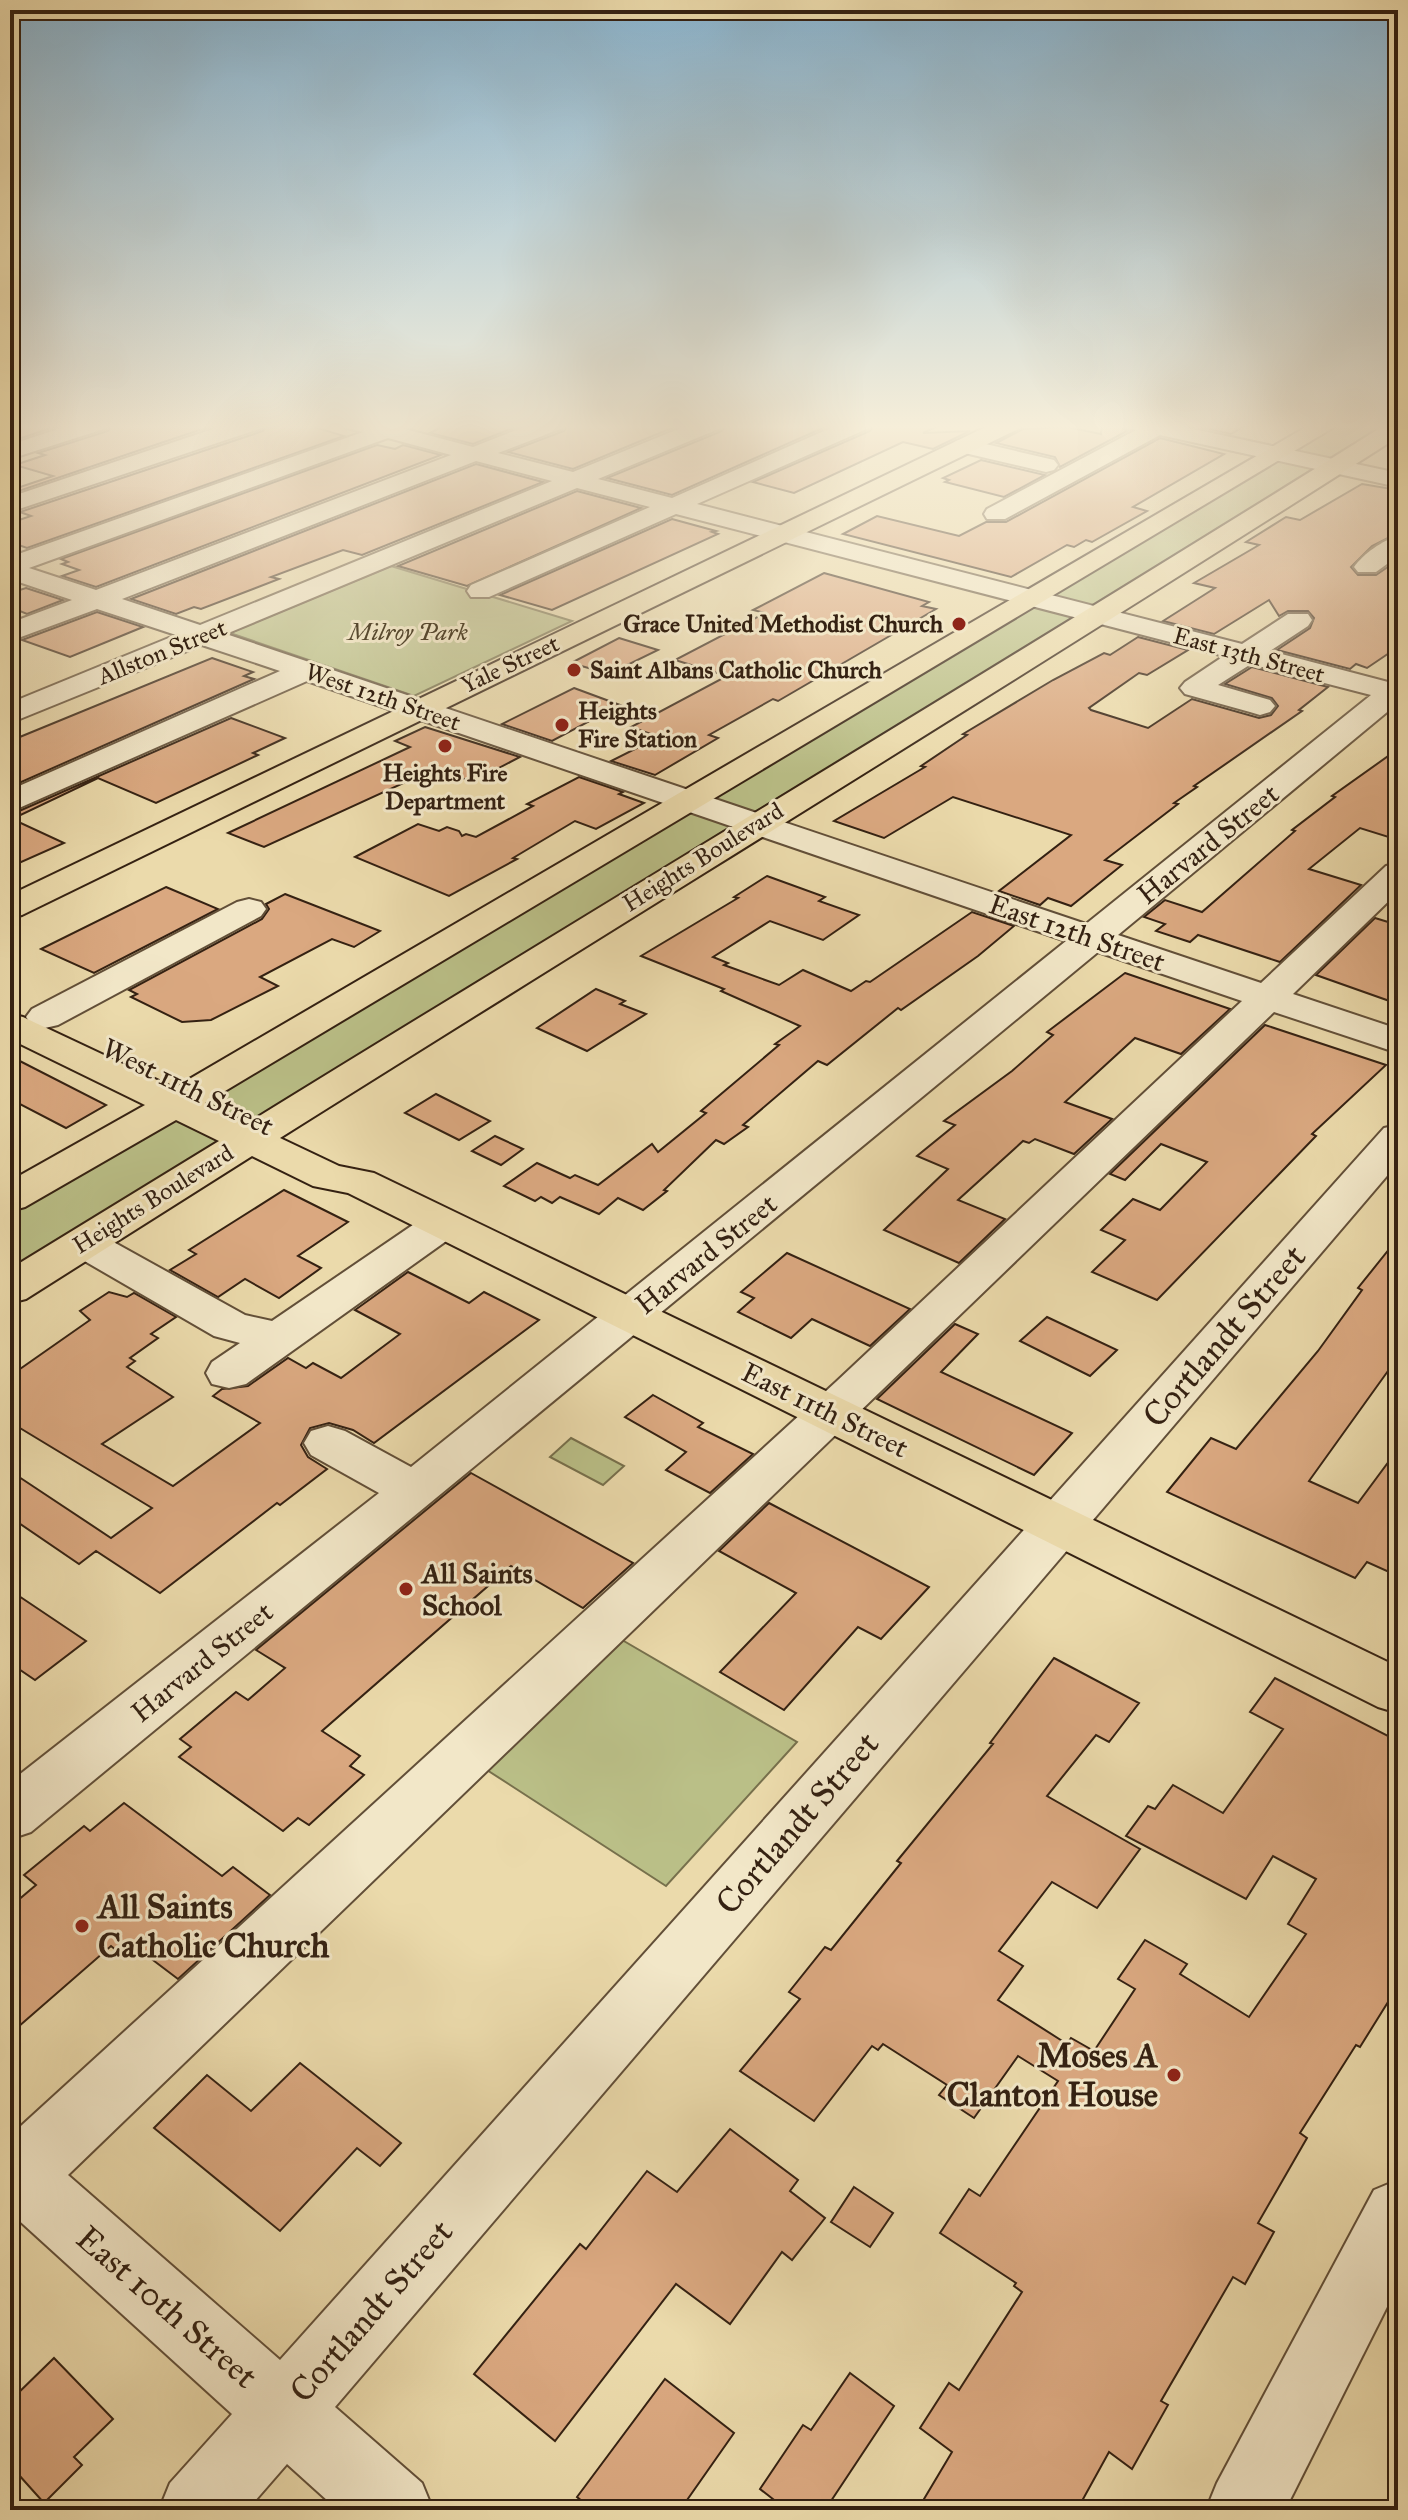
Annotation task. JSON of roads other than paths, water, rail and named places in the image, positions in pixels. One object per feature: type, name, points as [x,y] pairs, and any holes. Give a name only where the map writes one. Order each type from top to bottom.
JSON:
[{"type":"main road","name":"Yale Street","points":[[10,908],[768,541]]},
{"type":"main road","name":"Heights Boulevard","points":[[10,1198],[1129,541]]},
{"type":"main road","name":"Heights Boulevard","points":[[10,1289],[756,824],[1100,616],[1218,541]]},
{"type":"main road","name":"West 11th Street","points":[[10,999],[28,1021],[259,1133]]},
{"type":"main road","name":"East 11th Street","points":[[259,1133],[328,1177],[359,1182],[441,1225],[632,1314],[1398,1692]]},
{"type":"street","points":[[10,568],[85,541]]},
{"type":"street","points":[[10,633],[250,541]]},
{"type":"street","name":"Allston Street","points":[[10,714],[432,541]]},
{"type":"street","points":[[480,591],[595,541]]},
{"type":"street","name":"East 13th Street","points":[[808,541],[1397,691]]},
{"type":"street","points":[[1367,567],[1398,544]]},
{"type":"street","name":"West 12th Street","points":[[10,568],[756,824]]},
{"type":"street","points":[[1260,706],[1195,688],[1298,620]]},
{"type":"street","points":[[10,802],[305,671]]},
{"type":"street","name":"Harvard Street","points":[[10,1815],[415,1491],[1397,691]]},
{"type":"street","name":"East 12th Street","points":[[756,824],[1398,1042]]},
{"type":"street","points":[[13,2176],[831,1413],[1398,873]]},
{"type":"street","points":[[28,1021],[249,909]]},
{"type":"street","name":"Cortlandt Street","points":[[197,2510],[1398,1137]]},
{"type":"street","points":[[229,1373],[441,1225]]},
{"type":"street","points":[[84,1243],[230,1326],[280,1338]]},
{"type":"street","points":[[328,1443],[415,1491]]},
{"type":"street","name":"East 10th Street","points":[[13,2176],[285,2410],[395,2510]]},
{"type":"street","points":[[1244,2510],[1398,2213]]},
{"type":"place","name":"Grace United Methodist Church","points":[[959,624]]},
{"type":"place","name":"Saint Albans Catholic Church","points":[[574,670]]},
{"type":"place","name":"Heights Fire Station","points":[[562,725]]},
{"type":"place","name":"Heights Fire Department","points":[[445,746]]},
{"type":"place","name":"All Saints School","points":[[406,1589]]},
{"type":"place","name":"All Saints Catholic Church","points":[[82,1926]]},
{"type":"place","name":"Moses A Clanton House","points":[[1174,2075]]},
{"type":"park label","name":"Milroy Park","points":[[408,632]]}]
